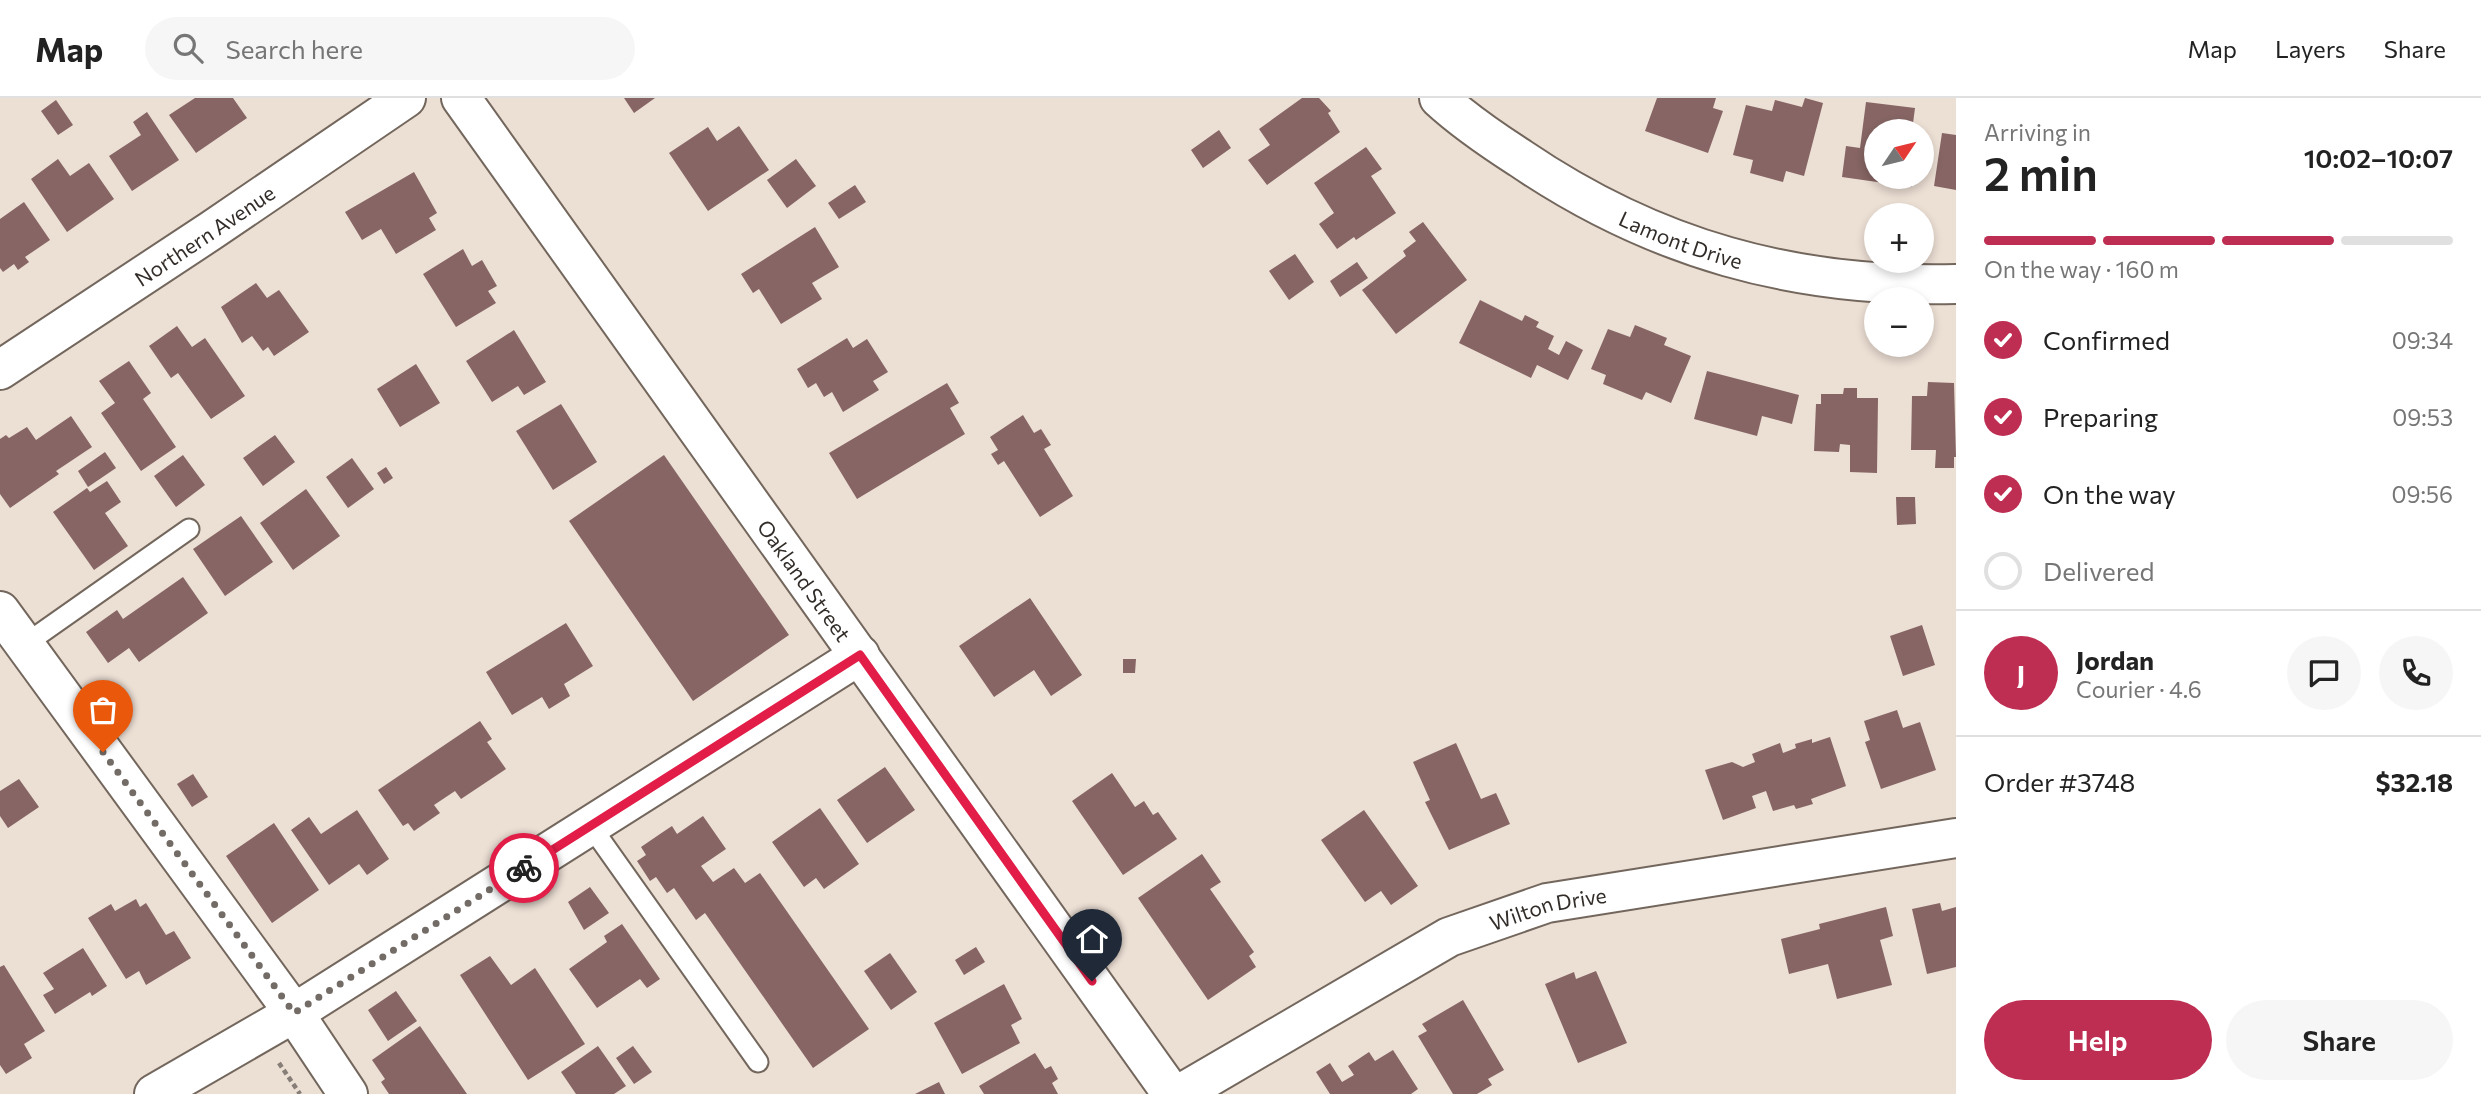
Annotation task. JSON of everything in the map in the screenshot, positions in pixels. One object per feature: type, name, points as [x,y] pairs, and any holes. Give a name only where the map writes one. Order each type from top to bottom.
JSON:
[{"type":"street","name":"Northern Avenue","points":[[0,370],[406,98]]},
{"type":"street","name":"Oakland Street","points":[[461,98],[1172,1094]]},
{"type":"street","name":"Lamont Drive","points":[[1439,98],[1484,135],[1546,176],[1606,211],[1679,242],[1737,261],[1797,273],[1910,285],[1956,284]]},
{"type":"street","points":[[0,611],[294,1013],[348,1094]]},
{"type":"street","points":[[154,1094],[294,1013],[860,655]]},
{"type":"street","name":"Wilton Drive","points":[[1180,1094],[1449,937],[1547,903],[1956,838]]},
{"type":"lane","points":[[24,645],[189,529]]},
{"type":"lane","points":[[590,825],[758,1062]]},
{"type":"path","points":[[278,1061],[300,1094]]},
{"type":"building","points":[[195,98],[233,98],[247,118],[196,153],[169,115]]},
{"type":"building","points":[[624,98],[655,98],[634,113]]},
{"type":"building","points":[[1302,98],[1319,98],[1331,111],[1328,113],[1340,132],[1267,185],[1248,160],[1270,145],[1259,129]]},
{"type":"building","points":[[1657,98],[1716,98],[1713,108],[1723,111],[1708,153],[1645,131]]},
{"type":"building","points":[[1805,98],[1823,103],[1804,176],[1786,171],[1783,182],[1750,173],[1753,160],[1733,155],[1746,105],[1772,111],[1775,100],[1802,107]]},
{"type":"building","points":[[56,100],[73,125],[58,135],[41,111]]},
{"type":"building","points":[[1866,102],[1915,108],[1914,119],[1864,119],[1864,180],[1842,177],[1846,146],[1860,148]]},
{"type":"building","points":[[147,112],[179,160],[132,191],[109,156],[141,135],[133,122]]},
{"type":"building","points":[[739,126],[769,170],[708,211],[669,153],[708,127],[717,141]]},
{"type":"building","points":[[1219,130],[1231,148],[1203,168],[1191,150]]},
{"type":"building","points":[[1942,133],[1956,135],[1956,190],[1934,186]]},
{"type":"building","points":[[1366,147],[1382,169],[1371,176],[1396,213],[1356,240],[1354,237],[1337,249],[1319,224],[1334,213],[1314,183]]},
{"type":"building","points":[[58,159],[70,176],[89,163],[114,199],[67,232],[31,179]]},
{"type":"building","points":[[796,159],[816,186],[787,208],[767,180]]},
{"type":"building","points":[[414,172],[437,213],[429,218],[436,230],[396,254],[381,229],[362,240],[345,212]]},
{"type":"building","points":[[855,185],[866,202],[839,219],[828,203]]},
{"type":"building","points":[[24,202],[50,240],[25,257],[29,262],[18,270],[14,264],[3,272],[0,268],[0,219]]},
{"type":"building","points":[[1423,222],[1467,280],[1396,334],[1362,290],[1406,256],[1403,251],[1416,241],[1409,232]]},
{"type":"building","points":[[815,227],[839,267],[812,283],[822,299],[781,324],[759,289],[753,293],[741,274]]},
{"type":"building","points":[[463,249],[472,266],[482,260],[497,286],[488,291],[496,303],[456,327],[423,274]]},
{"type":"building","points":[[1295,254],[1314,282],[1289,300],[1269,271]]},
{"type":"building","points":[[1357,262],[1368,278],[1340,297],[1330,281]]},
{"type":"building","points":[[256,283],[267,298],[279,290],[309,332],[274,356],[268,347],[263,351],[252,336],[242,343],[221,307]]},
{"type":"building","points":[[1480,300],[1522,321],[1525,315],[1539,322],[1536,327],[1554,336],[1548,349],[1559,355],[1566,341],[1583,350],[1568,380],[1537,365],[1531,378],[1459,343]]},
{"type":"building","points":[[1635,325],[1667,338],[1664,345],[1691,356],[1671,403],[1646,392],[1642,400],[1603,384],[1606,375],[1591,369],[1608,329],[1630,337]]},
{"type":"building","points":[[177,326],[192,347],[205,338],[245,396],[211,419],[178,373],[171,378],[149,346]]},
{"type":"building","points":[[514,330],[546,382],[524,395],[518,386],[492,402],[466,361]]},
{"type":"building","points":[[847,338],[853,348],[867,339],[888,372],[873,381],[879,390],[843,412],[832,392],[824,397],[816,383],[808,388],[797,369]]},
{"type":"building","points":[[129,361],[151,393],[143,399],[176,447],[141,471],[101,413],[115,403],[99,381]]},
{"type":"building","points":[[416,364],[440,403],[400,427],[377,389]]},
{"type":"building","points":[[1707,371],[1799,395],[1792,424],[1762,416],[1757,436],[1694,419]]},
{"type":"building","points":[[1928,382],[1954,383],[1954,468],[1935,468],[1936,450],[1911,450],[1912,396],[1927,396]]},
{"type":"building","points":[[947,383],[959,403],[950,408],[965,434],[857,499],[829,453]]},
{"type":"building","points":[[1844,388],[1857,388],[1857,398],[1878,398],[1877,473],[1850,472],[1850,445],[1840,444],[1839,452],[1814,451],[1816,404],[1821,404],[1821,394],[1843,394]]},
{"type":"building","points":[[561,404],[597,462],[553,490],[516,431]]},
{"type":"building","points":[[1023,415],[1034,433],[1041,429],[1051,445],[1044,449],[1073,496],[1040,517],[1004,461],[998,465],[991,454],[998,450],[990,437]]},
{"type":"building","points":[[71,416],[92,447],[56,471],[59,474],[10,508],[0,494],[0,439],[6,435],[9,438],[27,427],[36,440]]},
{"type":"building","points":[[275,435],[295,462],[263,486],[243,458]]},
{"type":"building","points":[[105,452],[116,468],[88,487],[78,471]]},
{"type":"building","points":[[183,455],[205,485],[176,507],[154,476]]},
{"type":"building","points":[[664,455],[789,635],[693,701],[569,521]]},
{"type":"building","points":[[352,458],[374,489],[348,508],[326,477]]},
{"type":"building","points":[[386,467],[393,478],[384,484],[377,473]]},
{"type":"building","points":[[107,481],[121,502],[105,513],[128,546],[94,570],[53,512],[87,488],[90,492]]},
{"type":"building","points":[[306,489],[340,536],[293,570],[260,523]]},
{"type":"building","points":[[1896,497],[1915,497],[1916,524],[1897,525]]},
{"type":"building","points":[[241,516],[273,562],[225,596],[193,549]]},
{"type":"building","points":[[183,577],[208,613],[139,662],[129,648],[108,663],[86,632],[117,610],[123,619]]},
{"type":"building","points":[[1030,598],[1082,675],[1051,696],[1034,670],[994,697],[959,646]]},
{"type":"building","points":[[566,623],[593,666],[564,684],[570,696],[549,709],[542,697],[512,715],[486,672]]},
{"type":"building","points":[[1922,625],[1935,665],[1903,676],[1890,636]]},
{"type":"building","points":[[1123,659],[1136,659],[1135,673],[1123,673]]},
{"type":"building","points":[[1897,710],[1903,728],[1920,722],[1936,770],[1881,789],[1865,742],[1870,740],[1864,721]]},
{"type":"building","points":[[480,721],[492,739],[487,742],[506,769],[461,799],[455,791],[434,805],[440,813],[414,831],[408,823],[403,826],[378,790]]},
{"type":"building","points":[[1830,737],[1846,786],[1811,799],[1813,804],[1796,809],[1794,805],[1773,811],[1766,791],[1752,796],[1756,808],[1723,820],[1705,770],[1732,762],[1743,767],[1755,762],[1752,754],[1780,743],[1783,753],[1796,748],[1795,744],[1812,739],[1812,743]]},
{"type":"building","points":[[1456,743],[1481,799],[1496,793],[1510,824],[1449,850],[1425,802],[1430,800],[1413,762]]},
{"type":"building","points":[[885,767],[915,810],[867,843],[837,800]]},
{"type":"building","points":[[1112,773],[1135,807],[1144,801],[1153,815],[1158,812],[1177,839],[1123,875],[1072,801]]},
{"type":"building","points":[[193,774],[208,797],[192,807],[177,784]]},
{"type":"building","points":[[19,779],[39,807],[8,828],[0,816],[0,791]]},
{"type":"building","points":[[820,808],[859,864],[824,889],[816,878],[804,887],[772,842]]},
{"type":"building","points":[[357,810],[389,859],[367,875],[359,864],[329,885],[291,830],[309,817],[321,834]]},
{"type":"building","points":[[1364,810],[1418,886],[1391,905],[1381,891],[1365,902],[1321,840]]},
{"type":"building","points":[[703,816],[726,849],[701,866],[713,882],[734,868],[745,883],[760,873],[869,1029],[813,1068],[705,913],[696,920],[674,888],[667,893],[656,877],[650,881],[637,861],[646,855],[641,847],[660,834],[672,826],[677,834]]},
{"type":"building","points":[[274,823],[319,890],[272,923],[226,856]]},
{"type":"building","points":[[1202,854],[1221,882],[1210,889],[1254,952],[1249,956],[1256,967],[1208,1000],[1138,898]]},
{"type":"building","points":[[590,887],[609,913],[584,930],[568,902]]},
{"type":"building","points":[[136,899],[140,907],[146,903],[166,935],[174,931],[191,958],[146,985],[139,971],[126,979],[88,918],[111,904],[115,911]]},
{"type":"building","points":[[1940,903],[1942,911],[1956,907],[1956,967],[1927,974],[1912,909]]},
{"type":"building","points":[[1886,907],[1893,936],[1880,940],[1892,985],[1837,999],[1828,964],[1789,974],[1781,939],[1820,929],[1819,924]]},
{"type":"building","points":[[622,924],[660,979],[647,988],[640,979],[597,1008],[569,969],[607,942],[604,936]]},
{"type":"building","points":[[976,947],[985,962],[964,975],[955,960]]},
{"type":"building","points":[[83,948],[107,986],[92,996],[90,992],[55,1014],[43,995],[54,989],[43,973]]},
{"type":"building","points":[[890,953],[917,992],[891,1010],[864,971]]},
{"type":"building","points":[[490,956],[511,985],[535,968],[585,1044],[528,1080],[460,975]]},
{"type":"building","points":[[4,965],[45,1031],[24,1044],[32,1058],[6,1074],[0,1065],[0,967]]},
{"type":"building","points":[[1596,971],[1627,1043],[1578,1063],[1545,984],[1574,972],[1576,979]]},
{"type":"building","points":[[1004,984],[1022,1019],[1011,1025],[1020,1043],[962,1074],[934,1023]]},
{"type":"building","points":[[396,991],[417,1021],[388,1041],[368,1010]]},
{"type":"building","points":[[1463,1000],[1504,1070],[1488,1079],[1492,1085],[1477,1094],[1453,1094],[1418,1036],[1427,1031],[1422,1024]]},
{"type":"building","points":[[420,1026],[467,1094],[389,1094],[381,1082],[385,1079],[372,1060]]},
{"type":"building","points":[[598,1046],[626,1086],[614,1094],[576,1094],[561,1072]]},
{"type":"building","points":[[633,1046],[652,1072],[634,1084],[616,1058]]},
{"type":"building","points":[[1393,1050],[1418,1089],[1411,1094],[1330,1094],[1316,1072],[1330,1063],[1342,1082],[1354,1075],[1348,1066],[1369,1052],[1375,1061]]},
{"type":"building","points":[[1035,1053],[1045,1069],[1051,1066],[1058,1079],[1052,1083],[1058,1094],[984,1094],[979,1086]]},
{"type":"building","points":[[939,1082],[945,1094],[915,1094]]},
{"type":"way so far","points":[[103,752],[294,1013],[524,868]]},
{"type":"route","points":[[524,868],[860,655],[1092,981]]}]
